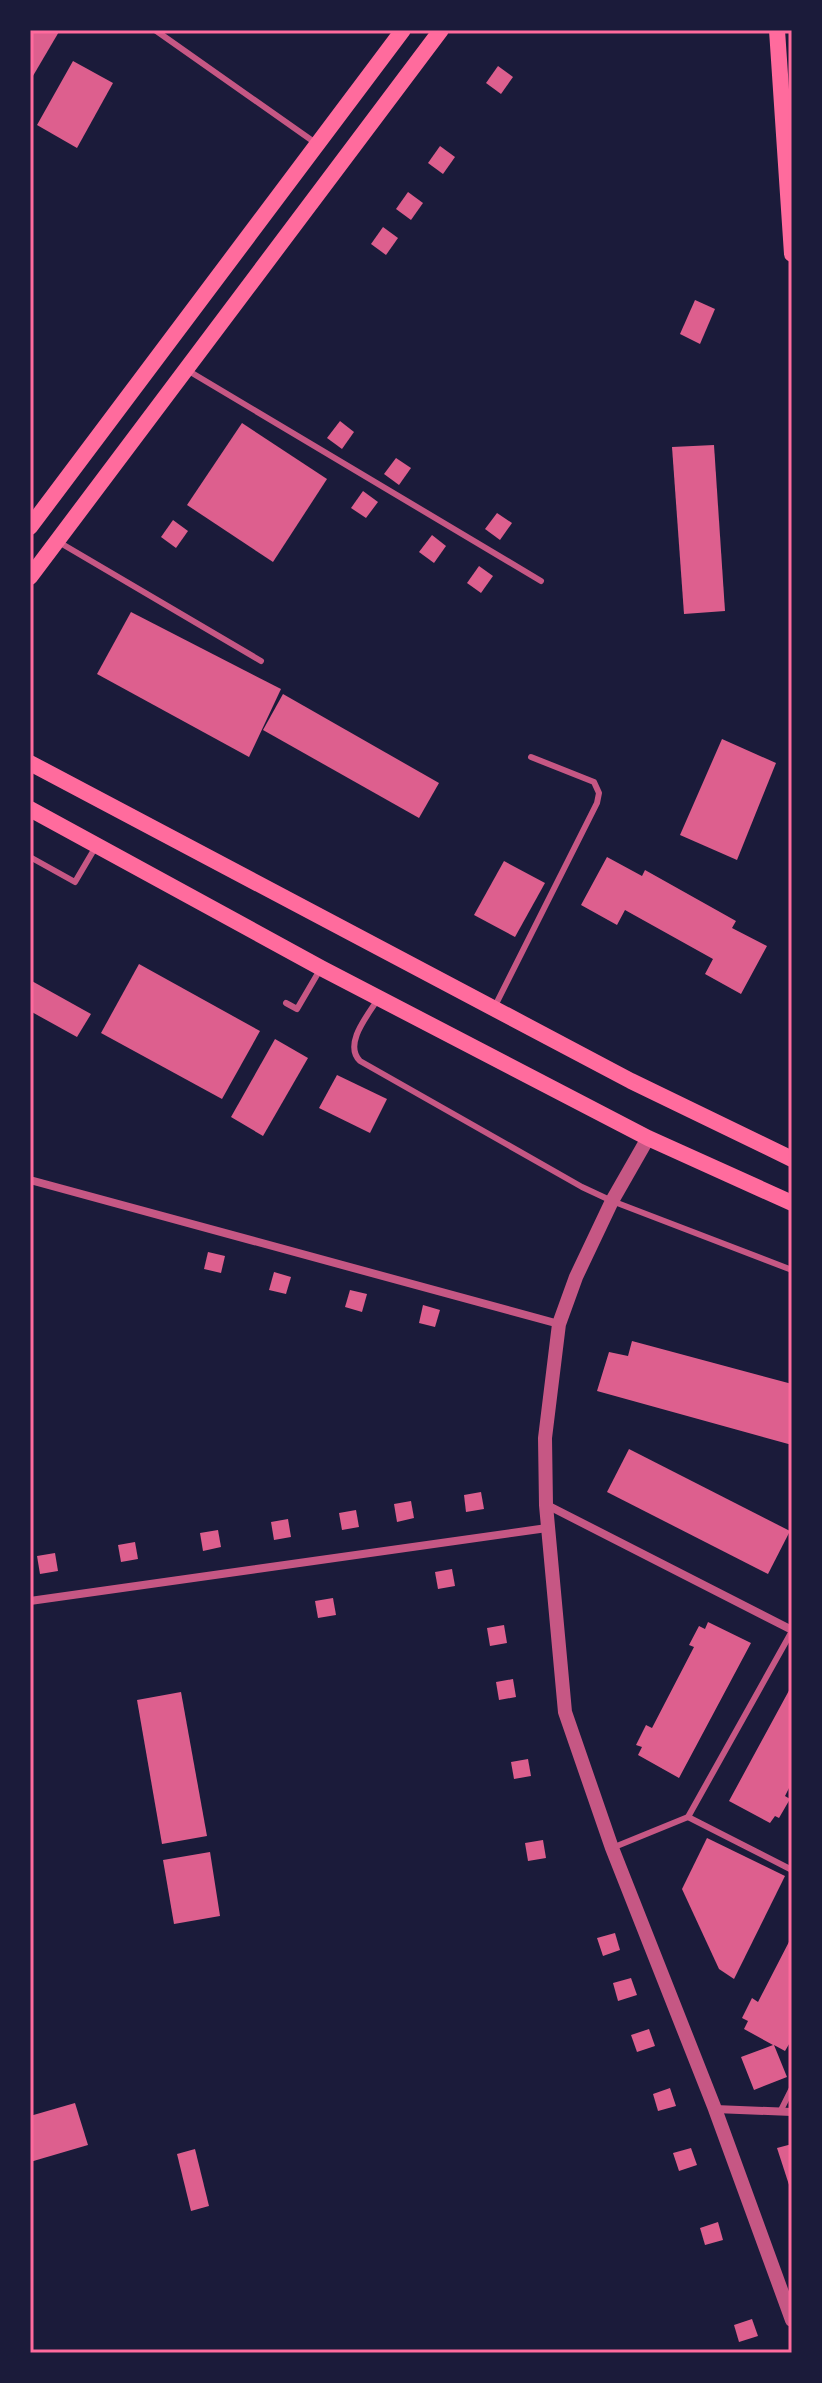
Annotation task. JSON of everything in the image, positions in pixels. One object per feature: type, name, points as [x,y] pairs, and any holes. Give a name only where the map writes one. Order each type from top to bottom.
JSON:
[{"type":"main road","points":[[30,527],[403,30]]},
{"type":"main road","points":[[30,577],[441,30]]},
{"type":"main road","points":[[777,30],[788,146],[792,254]]},
{"type":"main road","points":[[30,763],[631,1081],[792,1159]]},
{"type":"main road","points":[[30,809],[321,968],[648,1138],[792,1203]]},
{"type":"street","points":[[648,1138],[612,1201],[576,1277],[559,1324],[545,1438],[546,1505],[565,1712],[612,1848],[715,2109],[792,2320]]},
{"type":"street","points":[[30,1180],[559,1324]]},
{"type":"street","points":[[546,1505],[792,1630]]},
{"type":"street","points":[[30,1601],[547,1528]]},
{"type":"street","points":[[715,2109],[792,2112]]},
{"type":"lane","points":[[155,30],[317,144]]},
{"type":"lane","points":[[185,368],[541,581]]},
{"type":"lane","points":[[57,541],[261,661]]},
{"type":"lane","points":[[494,1009],[597,803],[599,793],[594,782],[531,757]]},
{"type":"lane","points":[[30,857],[75,882],[97,845]]},
{"type":"lane","points":[[286,1003],[297,1009],[321,968]]},
{"type":"lane","points":[[379,998],[361,1025],[353,1048],[353,1054],[360,1061],[612,1201],[792,1270]]},
{"type":"lane","points":[[612,1848],[688,1817],[792,1630]]},
{"type":"lane","points":[[688,1817],[792,1870]]},
{"type":"lane","points":[[781,2110],[792,2088]]},
{"type":"building","points":[[30,30],[60,30],[30,81]]},
{"type":"building","points":[[73,61],[113,83],[77,148],[37,125]]},
{"type":"building","points":[[498,66],[513,77],[501,94],[486,83]]},
{"type":"building","points":[[440,146],[455,157],[443,174],[428,163]]},
{"type":"building","points":[[408,192],[423,203],[411,220],[396,209]]},
{"type":"building","points":[[383,227],[398,238],[386,255],[371,244]]},
{"type":"building","points":[[695,300],[715,309],[700,344],[680,334]]},
{"type":"building","points":[[340,421],[354,432],[342,449],[327,438]]},
{"type":"building","points":[[242,423],[327,479],[273,562],[187,505]]},
{"type":"building","points":[[714,445],[725,611],[684,614],[672,447]]},
{"type":"building","points":[[396,458],[411,468],[399,485],[384,474]]},
{"type":"building","points":[[363,491],[378,502],[366,518],[351,508]]},
{"type":"building","points":[[497,513],[512,523],[500,540],[485,529]]},
{"type":"building","points":[[173,520],[188,531],[176,548],[161,537]]},
{"type":"building","points":[[432,535],[446,546],[434,563],[419,552]]},
{"type":"building","points":[[479,566],[493,576],[481,593],[467,583]]},
{"type":"building","points":[[131,612],[281,689],[249,757],[97,674]]},
{"type":"building","points":[[283,694],[439,783],[419,818],[263,730]]},
{"type":"building","points":[[722,739],[776,763],[737,860],[680,835]]},
{"type":"building","points":[[607,857],[642,876],[645,870],[736,921],[732,928],[767,946],[741,994],[705,974],[713,959],[625,910],[617,925],[581,905]]},
{"type":"building","points":[[504,861],[545,883],[515,937],[474,915]]},
{"type":"building","points":[[139,964],[260,1031],[222,1099],[101,1033]]},
{"type":"building","points":[[30,980],[91,1014],[77,1037],[30,1011]]},
{"type":"building","points":[[275,1039],[308,1058],[263,1136],[231,1117]]},
{"type":"building","points":[[337,1075],[387,1099],[370,1133],[319,1108]]},
{"type":"building","points":[[208,1252],[225,1256],[221,1273],[204,1269]]},
{"type":"building","points":[[274,1272],[291,1277],[286,1294],[269,1290]]},
{"type":"building","points":[[350,1290],[367,1294],[362,1312],[345,1307]]},
{"type":"building","points":[[423,1305],[440,1310],[435,1327],[419,1323]]},
{"type":"building","points":[[632,1341],[792,1384],[792,1445],[597,1391],[609,1352],[628,1356]]},
{"type":"building","points":[[629,1449],[790,1531],[768,1574],[607,1492]]},
{"type":"building","points":[[481,1492],[484,1509],[466,1512],[464,1495]]},
{"type":"building","points":[[411,1501],[414,1518],[397,1522],[394,1504]]},
{"type":"building","points":[[356,1510],[359,1527],[342,1530],[339,1513]]},
{"type":"building","points":[[288,1519],[291,1537],[274,1540],[271,1522]]},
{"type":"building","points":[[218,1530],[221,1547],[203,1551],[200,1533]]},
{"type":"building","points":[[135,1542],[138,1559],[121,1562],[118,1545]]},
{"type":"building","points":[[55,1553],[58,1571],[40,1574],[37,1556]]},
{"type":"building","points":[[452,1569],[455,1586],[438,1589],[435,1572]]},
{"type":"building","points":[[333,1598],[336,1615],[318,1618],[315,1601]]},
{"type":"building","points":[[708,1622],[751,1643],[679,1778],[638,1755],[642,1747],[636,1745],[646,1725],[652,1728],[694,1647],[689,1645],[699,1626],[705,1629]]},
{"type":"building","points":[[504,1625],[507,1643],[490,1646],[487,1628]]},
{"type":"building","points":[[513,1679],[516,1697],[499,1700],[496,1682]]},
{"type":"building","points":[[792,1685],[792,1782],[785,1796],[790,1799],[779,1818],[775,1816],[770,1823],[729,1801]]},
{"type":"building","points":[[181,1692],[207,1836],[162,1844],[137,1700]]},
{"type":"building","points":[[528,1759],[531,1776],[514,1779],[511,1762]]},
{"type":"building","points":[[707,1838],[785,1876],[734,1979],[719,1969],[682,1889]]},
{"type":"building","points":[[543,1840],[546,1858],[528,1861],[525,1843]]},
{"type":"building","points":[[210,1852],[220,1916],[174,1924],[163,1860]]},
{"type":"building","points":[[615,1933],[620,1950],[603,1956],[597,1938]]},
{"type":"building","points":[[792,1936],[792,2039],[785,2051],[774,2045],[787,2077],[754,2090],[741,2057],[773,2045],[744,2029],[748,2021],[742,2018],[752,1998],[758,2002]]},
{"type":"building","points":[[631,1978],[637,1995],[618,2001],[613,1983]]},
{"type":"building","points":[[649,2029],[655,2046],[637,2052],[631,2035]]},
{"type":"building","points":[[670,2088],[676,2106],[658,2111],[653,2094]]},
{"type":"building","points":[[75,2103],[88,2145],[30,2162],[30,2116]]},
{"type":"building","points":[[792,2144],[792,2191],[791,2191],[777,2148]]},
{"type":"building","points":[[691,2148],[697,2165],[679,2171],[673,2153]]},
{"type":"building","points":[[195,2149],[209,2206],[191,2211],[177,2154]]},
{"type":"building","points":[[718,2222],[723,2240],[705,2245],[700,2228]]},
{"type":"building","points":[[752,2319],[758,2336],[739,2342],[734,2325]]}]
